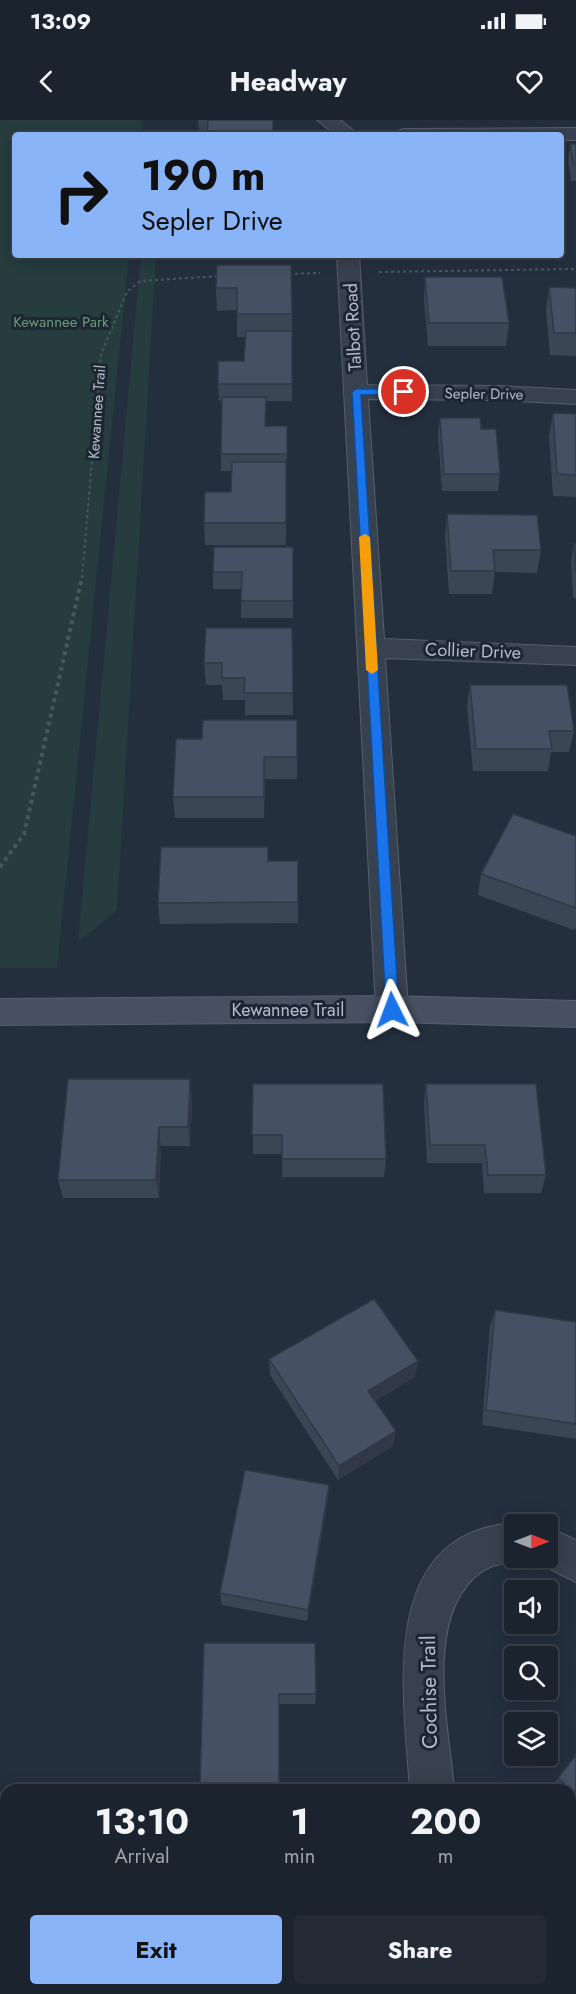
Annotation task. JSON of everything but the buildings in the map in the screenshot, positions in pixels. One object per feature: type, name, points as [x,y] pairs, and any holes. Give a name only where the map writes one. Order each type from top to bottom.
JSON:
[{"type":"street","points":[[327,120],[345,132]]},
{"type":"street","name":"Talbot Road","points":[[349,263],[392,1010]]},
{"type":"street","name":"Sepler Drive","points":[[356,392],[500,393],[576,397]]},
{"type":"street","name":"Collier Drive","points":[[371,648],[576,656]]},
{"type":"street","name":"Kewannee Trail","points":[[0,1012],[392,1010],[576,1014]]},
{"type":"street","name":"Cochise Trail","points":[[432,1784],[425,1635],[435,1600],[456,1565],[476,1551],[504,1546]]},
{"type":"street","points":[[558,1552],[576,1562]]},
{"type":"path","points":[[279,274],[349,263],[576,269]]},
{"type":"path","name":"Kewannee Trail","points":[[0,867],[24,834],[81,591],[101,354],[127,292],[140,281],[232,276]]},
{"type":"green space","name":"Kewannee Park","points":[[0,120],[143,120],[141,132],[12,132],[12,258],[129,258],[57,968],[0,968]]},
{"type":"green space","points":[[141,258],[156,258],[117,910],[78,942]]},
{"type":"slow traffic","points":[[365,537],[372,670]]},
{"type":"route","points":[[392,1010],[356,392],[404,392]]}]
